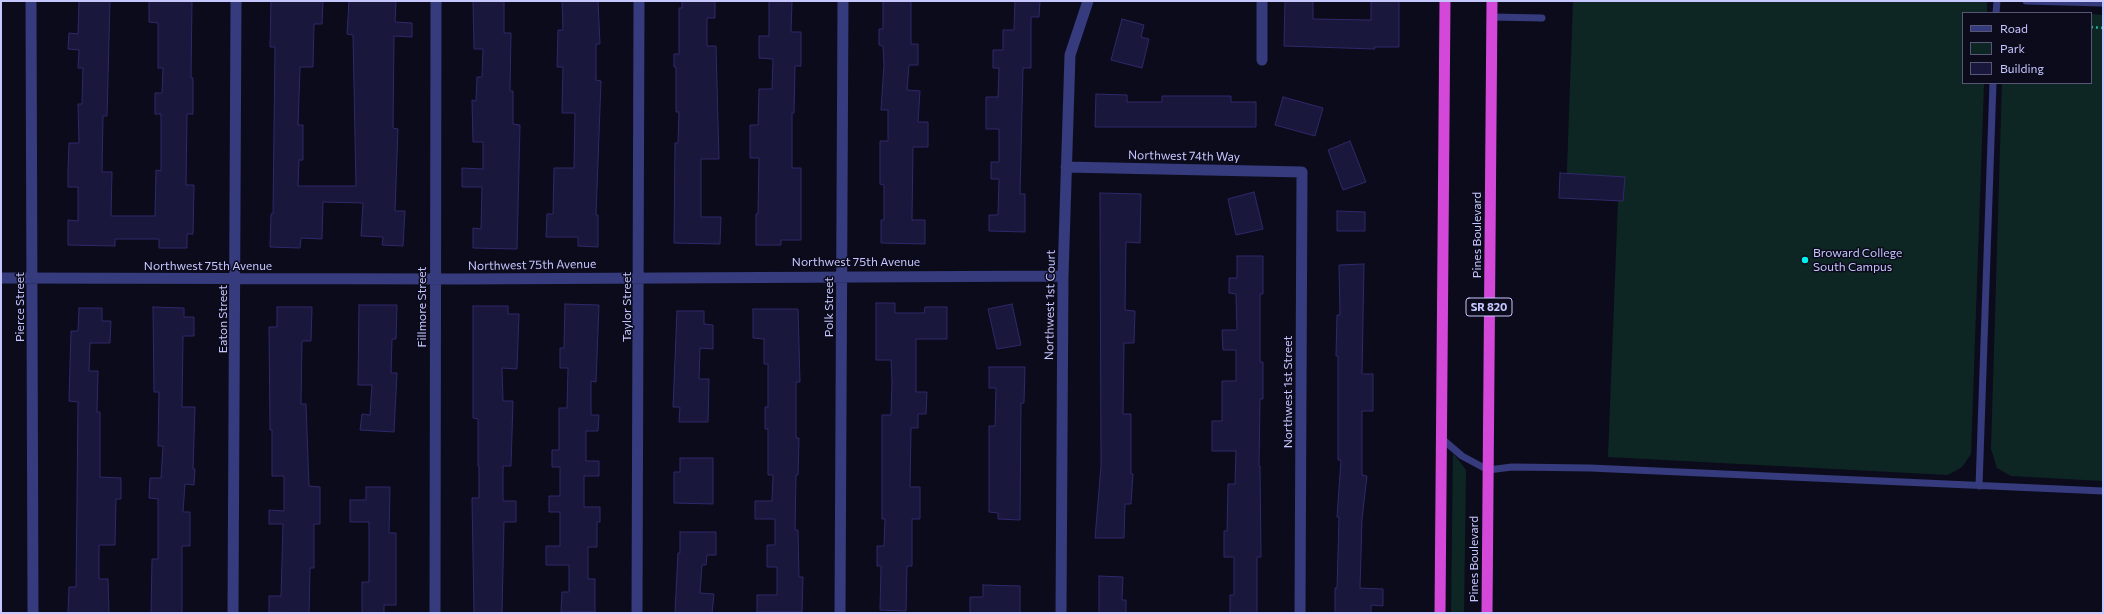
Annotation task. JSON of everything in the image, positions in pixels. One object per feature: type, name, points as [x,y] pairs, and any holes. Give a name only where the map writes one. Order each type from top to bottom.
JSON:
[{"type":"highway","points":[[1440,613],[1445,1]]},
{"type":"highway","name":"Pines Boulevard","points":[[1487,613],[1492,1]]},
{"type":"street","name":"Pierce Street","points":[[32,1],[33,613]]},
{"type":"street","name":"Eaton Street","points":[[233,613],[236,279],[236,1]]},
{"type":"street","name":"Fillmore Street","points":[[435,613],[436,1]]},
{"type":"street","name":"Taylor Street","points":[[637,613],[640,277],[640,1]]},
{"type":"street","name":"Polk Street","points":[[840,613],[843,1]]},
{"type":"street","name":"Northwest 1st Court","points":[[1061,613],[1063,276],[1070,55],[1088,1]]},
{"type":"street","points":[[1262,1],[1262,60]]},
{"type":"street","name":"Northwest 74th Way","points":[[1066,167],[1302,172]]},
{"type":"street","name":"Northwest 1st Street","points":[[1300,613],[1302,172]]},
{"type":"street","name":"Northwest 75th Avenue","points":[[1,278],[236,279],[842,275],[1063,276]]},
{"type":"lane","points":[[1996,12],[1997,1]]},
{"type":"lane","points":[[2026,1],[2087,1],[2103,3]]},
{"type":"lane","points":[[1492,17],[1542,18]]},
{"type":"lane","points":[[1979,486],[1993,84]]},
{"type":"lane","points":[[1441,438],[1462,456],[1488,470],[1512,467],[1590,468],[2103,491]]},
{"type":"path","points":[[2092,27],[2103,28]]},
{"type":"green space","name":"Broward College South Campus","points":[[1573,1],[1987,1],[1987,12],[1962,12],[1962,84],[1984,84],[1971,454],[1962,467],[1948,475],[1608,457],[1618,201],[1566,198]]},
{"type":"green space","points":[[2092,14],[2103,15],[2103,481],[2011,476],[1997,468],[1991,449],[2002,84],[2092,84]]},
{"type":"green space","points":[[1453,453],[1466,470],[1464,613],[1451,613]]},
{"type":"building","points":[[79,1],[110,1],[107,116],[103,116],[102,172],[112,172],[111,216],[155,216],[156,170],[161,171],[161,114],[155,114],[155,93],[162,93],[163,68],[158,68],[158,23],[149,22],[149,1],[192,1],[191,78],[193,78],[193,114],[187,114],[186,185],[194,185],[193,234],[187,234],[187,248],[159,248],[159,239],[115,239],[115,246],[68,245],[68,220],[78,221],[78,187],[68,187],[68,171],[69,143],[79,143],[78,104],[82,104],[83,68],[78,68],[79,50],[68,49],[69,33],[78,34]]},
{"type":"building","points":[[271,1],[323,1],[322,24],[314,24],[313,67],[300,67],[298,125],[303,125],[303,160],[299,160],[298,186],[356,186],[353,35],[347,34],[349,1],[396,1],[395,22],[412,23],[412,37],[394,36],[393,128],[398,129],[395,211],[405,211],[403,246],[382,245],[383,237],[361,236],[363,203],[323,202],[322,239],[301,238],[300,248],[270,247],[271,214],[273,214],[275,47],[270,47]]},
{"type":"building","points":[[473,1],[504,1],[504,33],[511,33],[510,91],[513,91],[513,124],[520,125],[517,249],[473,248],[473,228],[481,229],[482,187],[462,187],[462,168],[483,169],[483,142],[473,142],[472,100],[476,101],[477,77],[482,77],[483,49],[474,49]]},
{"type":"building","points":[[562,1],[598,1],[600,44],[596,44],[596,80],[601,81],[596,215],[598,215],[598,247],[578,246],[578,237],[546,237],[547,214],[553,214],[554,168],[574,168],[575,113],[562,113],[563,67],[557,67],[558,30],[563,30]]},
{"type":"building","points":[[682,1],[715,1],[715,18],[707,18],[707,46],[716,46],[719,159],[701,159],[701,217],[721,217],[720,244],[674,243],[675,143],[678,143],[679,112],[676,112],[676,67],[674,67],[674,54],[679,54],[679,8],[682,8]]},
{"type":"building","points":[[769,1],[792,1],[791,32],[801,32],[801,66],[795,66],[794,113],[792,113],[792,168],[801,168],[801,240],[781,240],[781,245],[756,245],[759,158],[750,158],[750,125],[758,125],[759,89],[772,89],[773,59],[759,58],[759,36],[769,36]]},
{"type":"building","points":[[883,1],[911,1],[911,44],[918,44],[918,65],[909,65],[907,90],[920,91],[918,122],[928,122],[928,147],[913,147],[912,220],[925,220],[925,244],[881,243],[881,220],[884,220],[884,185],[880,184],[880,141],[888,141],[888,110],[881,110],[884,65],[883,46],[879,45],[879,29],[883,29]]},
{"type":"building","points":[[1015,1],[1040,1],[1039,17],[1031,17],[1031,68],[1023,68],[1020,194],[1025,194],[1025,232],[989,231],[989,215],[998,215],[999,179],[991,179],[991,162],[999,162],[999,129],[986,129],[986,97],[998,97],[999,68],[993,68],[993,50],[1003,50],[1003,30],[1014,30]]},
{"type":"building","points":[[1285,1],[1313,1],[1313,19],[1371,20],[1371,1],[1399,1],[1399,47],[1374,47],[1375,49],[1284,46]]},
{"type":"building","points":[[1122,19],[1144,25],[1141,37],[1149,39],[1142,68],[1111,60]]},
{"type":"building","points":[[1096,94],[1127,95],[1127,102],[1162,102],[1162,96],[1231,96],[1231,102],[1256,102],[1256,127],[1095,127]]},
{"type":"building","points":[[1283,97],[1323,108],[1315,136],[1275,125]]},
{"type":"building","points":[[1350,141],[1366,182],[1343,190],[1328,150]]},
{"type":"building","points":[[1560,173],[1625,177],[1623,201],[1559,198]]},
{"type":"building","points":[[1254,192],[1263,229],[1236,235],[1228,199]]},
{"type":"building","points":[[1100,193],[1141,194],[1140,243],[1126,242],[1125,310],[1135,311],[1134,343],[1124,343],[1123,414],[1131,414],[1131,474],[1133,474],[1131,504],[1125,504],[1124,538],[1095,538],[1101,466]]},
{"type":"building","points":[[1337,211],[1365,212],[1365,231],[1337,231]]},
{"type":"building","points":[[1237,256],[1263,256],[1263,294],[1260,294],[1260,362],[1263,362],[1263,399],[1260,399],[1259,466],[1261,557],[1257,557],[1257,613],[1230,613],[1230,595],[1234,595],[1234,557],[1224,557],[1224,531],[1227,531],[1228,484],[1235,484],[1236,451],[1212,451],[1212,421],[1222,421],[1222,381],[1236,381],[1236,350],[1223,350],[1222,330],[1237,330],[1236,294],[1229,293],[1229,278],[1237,278]]},
{"type":"building","points":[[1364,264],[1362,374],[1373,374],[1373,411],[1362,411],[1362,475],[1367,476],[1362,519],[1360,588],[1383,589],[1383,606],[1371,605],[1371,613],[1335,613],[1339,517],[1337,517],[1341,460],[1338,460],[1338,356],[1336,356],[1337,315],[1340,315],[1339,265]]},
{"type":"building","points":[[876,303],[895,303],[895,313],[924,313],[925,307],[947,307],[947,339],[916,339],[916,392],[927,392],[926,414],[918,414],[918,428],[911,428],[910,487],[920,487],[920,519],[912,519],[912,566],[907,566],[906,611],[880,610],[881,566],[877,566],[877,546],[884,546],[885,519],[882,519],[882,415],[891,415],[892,382],[891,360],[876,360]]},
{"type":"building","points":[[565,304],[599,305],[596,382],[591,381],[591,415],[599,415],[598,431],[586,431],[586,461],[599,461],[599,476],[584,476],[584,507],[600,507],[600,522],[597,522],[597,547],[588,547],[588,579],[595,579],[595,612],[561,612],[562,592],[569,592],[569,565],[546,565],[546,546],[560,546],[560,512],[549,512],[549,496],[560,496],[560,467],[552,467],[552,450],[559,450],[559,408],[567,408],[568,368],[560,368],[560,348],[564,348]]},
{"type":"building","points":[[1012,304],[1021,345],[997,349],[988,309]]},
{"type":"building","points":[[359,305],[397,305],[396,339],[392,339],[391,373],[397,373],[394,432],[360,430],[362,414],[370,415],[372,385],[358,385]]},
{"type":"building","points":[[473,306],[508,306],[508,314],[519,314],[517,369],[502,368],[503,401],[513,401],[511,466],[503,466],[503,501],[516,501],[516,522],[504,522],[502,613],[474,613],[472,498],[479,498],[479,466],[478,419],[473,418]]},
{"type":"building","points":[[153,307],[184,308],[184,317],[194,317],[194,336],[183,336],[182,407],[195,407],[193,469],[195,469],[194,485],[185,484],[183,512],[190,512],[190,546],[182,546],[182,613],[151,613],[152,559],[158,559],[158,499],[149,498],[150,478],[161,478],[163,446],[158,446],[159,392],[154,392]]},
{"type":"building","points":[[277,307],[312,307],[311,341],[302,341],[301,404],[306,404],[309,486],[320,487],[320,524],[314,524],[314,568],[310,568],[309,613],[269,612],[269,596],[281,596],[283,524],[269,524],[269,510],[284,511],[284,476],[272,476],[272,430],[270,430],[269,327],[277,327]]},
{"type":"building","points":[[79,308],[102,308],[102,321],[111,321],[110,343],[90,343],[89,371],[98,371],[97,412],[100,412],[100,477],[121,478],[121,499],[116,499],[115,545],[99,545],[99,579],[108,579],[109,613],[68,613],[69,587],[76,587],[77,499],[78,402],[69,401],[71,331],[78,331]]},
{"type":"building","points":[[753,309],[798,309],[800,382],[796,382],[796,438],[799,438],[798,475],[796,475],[795,530],[798,530],[799,577],[803,577],[802,612],[757,612],[757,595],[777,595],[777,567],[767,567],[767,545],[775,545],[775,519],[755,519],[755,501],[772,501],[773,475],[768,475],[768,429],[765,429],[765,407],[768,407],[768,364],[764,364],[764,339],[753,338]]},
{"type":"building","points":[[677,311],[704,311],[704,324],[713,325],[713,349],[700,348],[699,379],[709,379],[708,422],[679,422],[680,407],[673,407]]},
{"type":"building","points":[[989,367],[1025,367],[1024,403],[1021,403],[1020,520],[998,519],[998,513],[989,512],[989,426],[995,426],[996,388],[989,388]]},
{"type":"building","points":[[680,458],[713,458],[713,504],[674,503],[674,472],[680,472]]},
{"type":"building","points":[[366,487],[390,487],[389,533],[396,533],[396,605],[384,605],[384,613],[362,613],[362,582],[369,582],[369,522],[350,522],[350,500],[366,500]]},
{"type":"building","points":[[680,532],[716,532],[716,555],[707,555],[706,565],[702,565],[700,593],[714,594],[712,613],[675,613],[678,553],[680,553]]},
{"type":"building","points":[[1099,576],[1123,577],[1122,600],[1126,600],[1126,613],[1099,613]]},
{"type":"building","points":[[983,585],[1020,586],[1020,613],[970,613],[970,597],[983,597]]},
{"type":"place","name":"Broward College South Campus","points":[[1805,260]]}]
